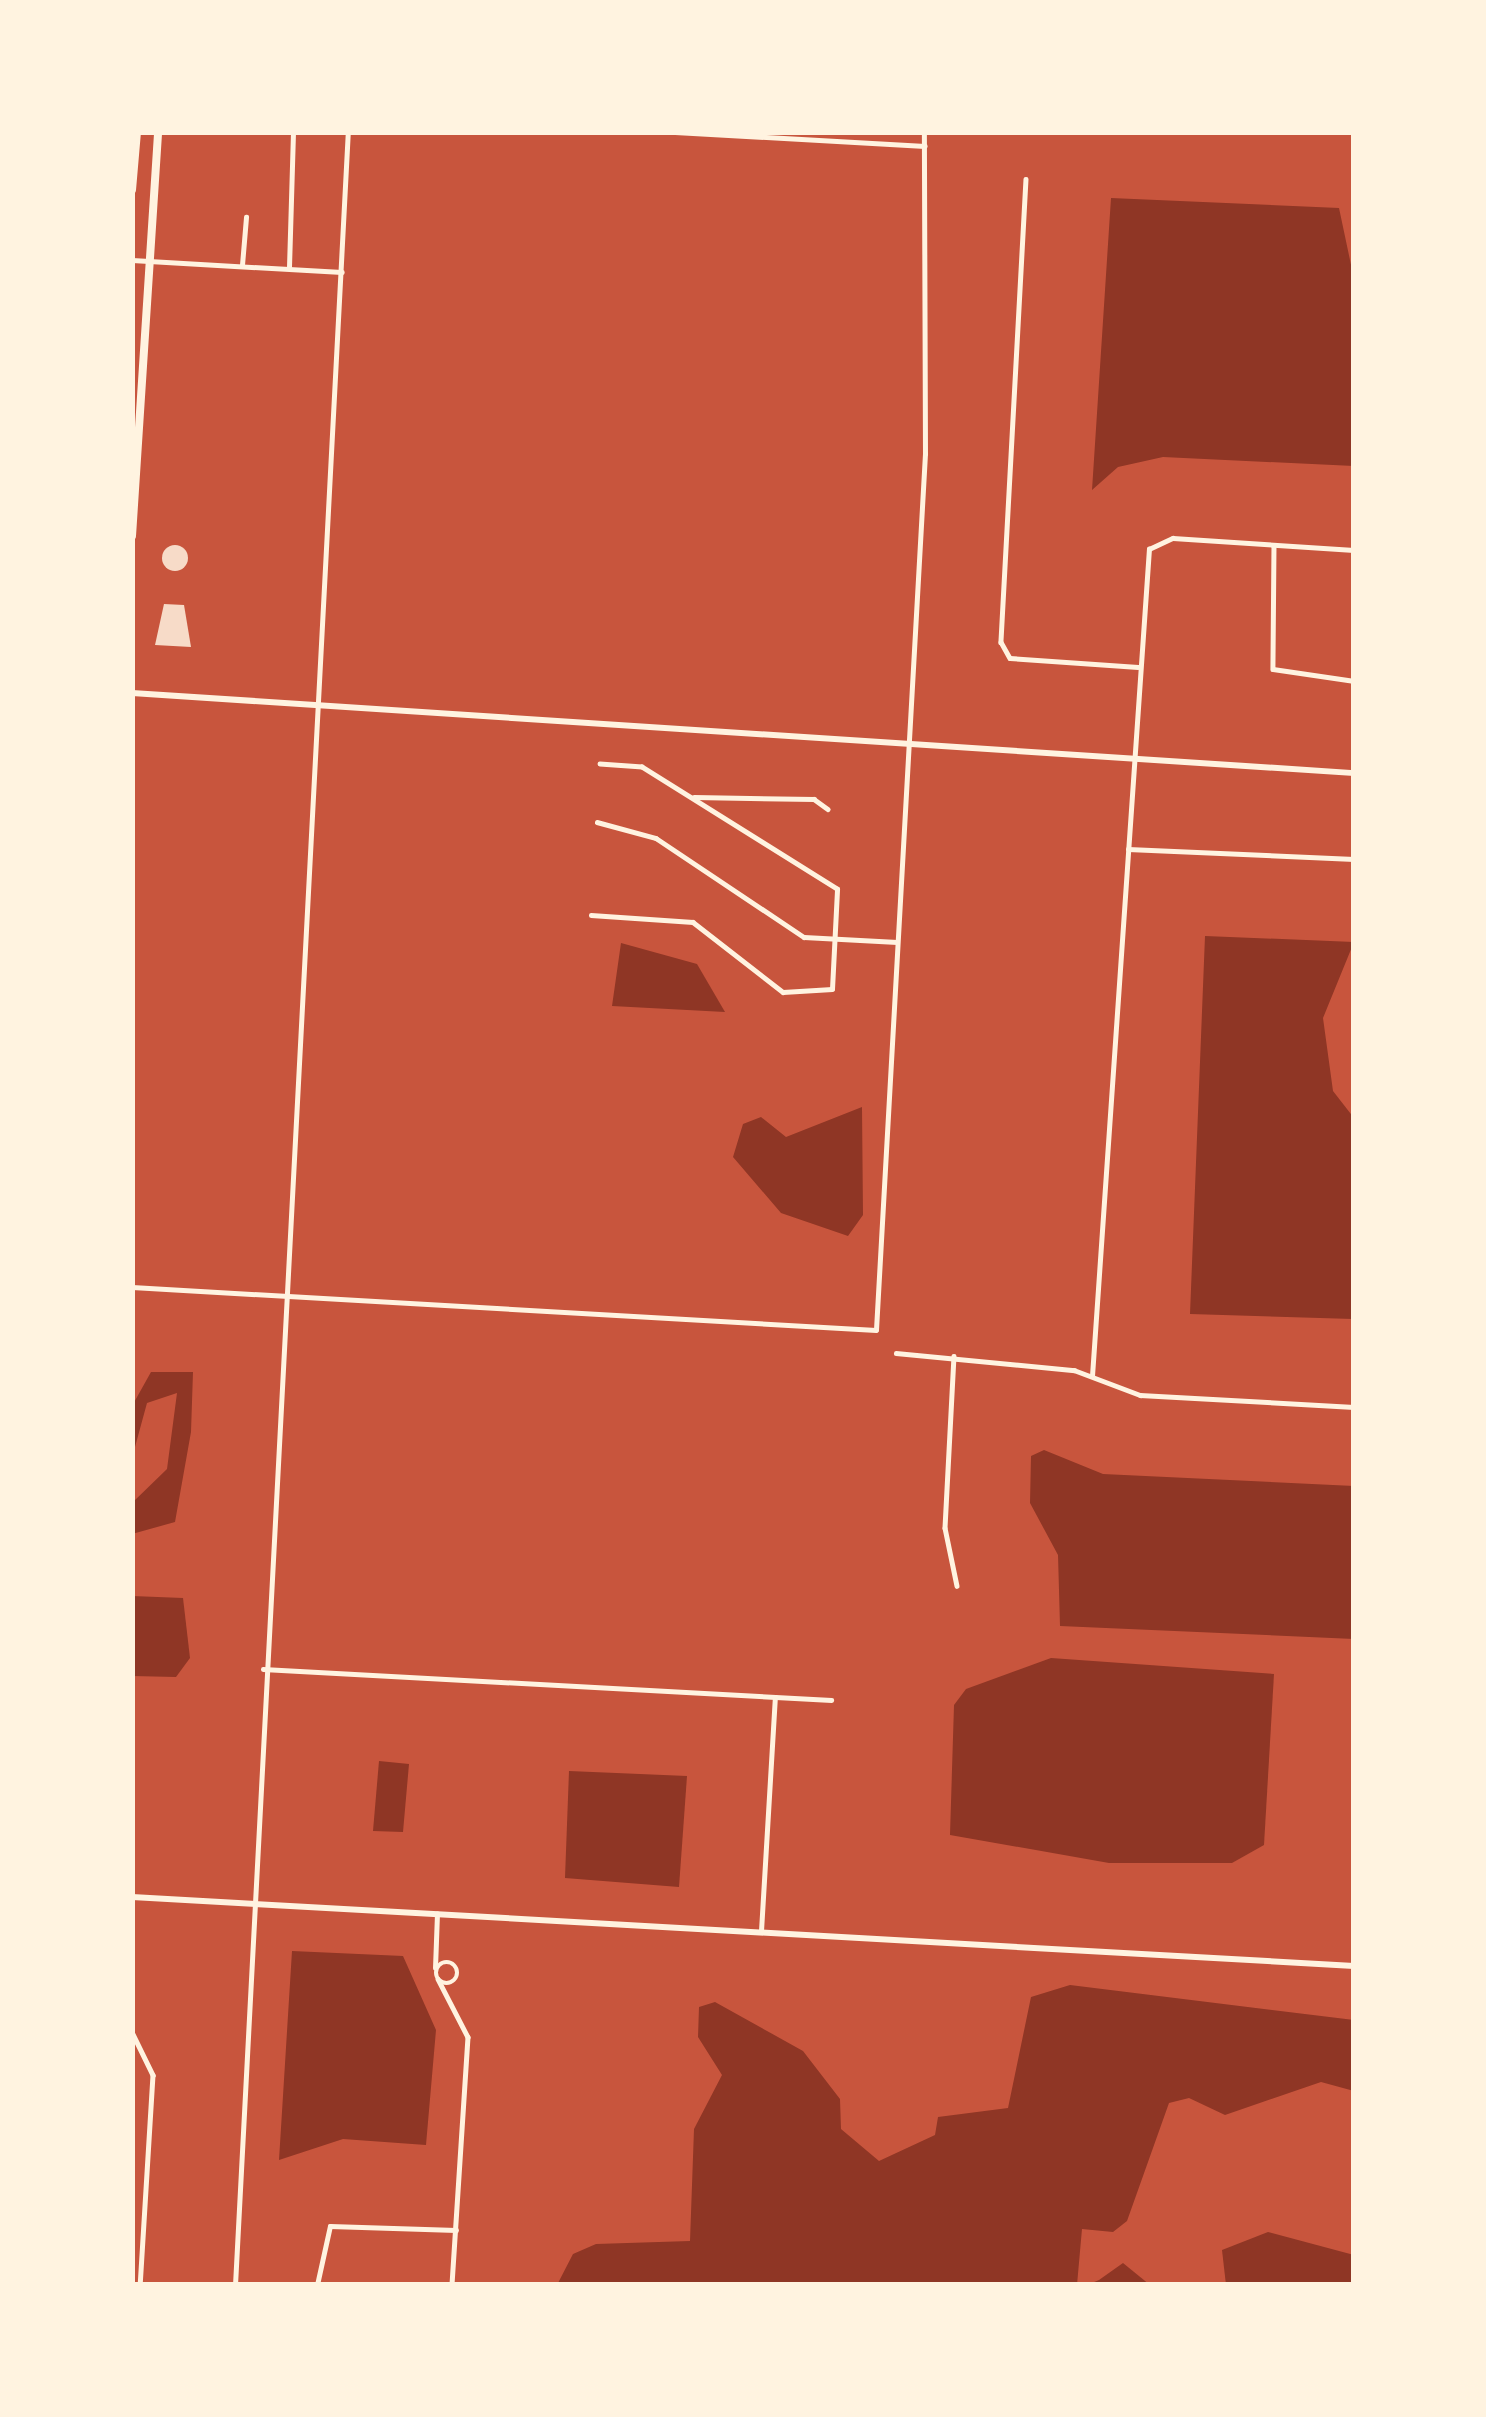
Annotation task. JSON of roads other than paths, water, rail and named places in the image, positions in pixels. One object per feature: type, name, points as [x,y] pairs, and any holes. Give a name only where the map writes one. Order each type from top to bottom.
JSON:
[{"type":"main road","points":[[132,190],[136,132]]},
{"type":"main road","points":[[132,536],[158,132]]},
{"type":"street","points":[[289,267],[293,132]]},
{"type":"street","points":[[235,2285],[260,1904],[251,1879],[262,1669],[321,703],[348,132]]},
{"type":"street","points":[[675,132],[925,146]]},
{"type":"street","points":[[132,1287],[877,1330],[929,340],[925,132]]},
{"type":"street","points":[[1026,179],[1001,641],[1010,658],[1138,667]]},
{"type":"street","points":[[242,265],[246,218]]},
{"type":"street","points":[[132,260],[342,272]]},
{"type":"street","points":[[1092,1376],[1145,564],[1159,539],[1354,550]]},
{"type":"street","points":[[1274,545],[1273,669],[1354,681]]},
{"type":"street","points":[[132,693],[1354,773]]},
{"type":"street","points":[[591,915],[692,922],[783,992],[827,994],[837,890],[642,767],[600,764]]},
{"type":"street","points":[[694,797],[814,799],[829,808]]},
{"type":"street","points":[[597,822],[633,825],[804,938],[897,942]]},
{"type":"street","points":[[1128,849],[1354,859]]},
{"type":"street","points":[[896,1353],[954,1356],[1092,1376],[1140,1395],[1354,1407]]},
{"type":"street","points":[[954,1356],[945,1528],[957,1586]]},
{"type":"street","points":[[262,1669],[831,1700]]},
{"type":"street","points":[[761,1932],[775,1697]]},
{"type":"street","points":[[132,1897],[1354,1966]]},
{"type":"street","points":[[437,1914],[437,1976],[468,2037],[452,2285]]},
{"type":"street","points":[[434,1948],[447,1962],[454,1982],[453,2001]]},
{"type":"street","points":[[437,1976],[447,1962]]},
{"type":"street","points":[[437,1976],[454,1982]]},
{"type":"street","points":[[132,2032],[153,2075],[140,2285]]},
{"type":"street","points":[[317,2285],[330,2227],[456,2230]]}]
